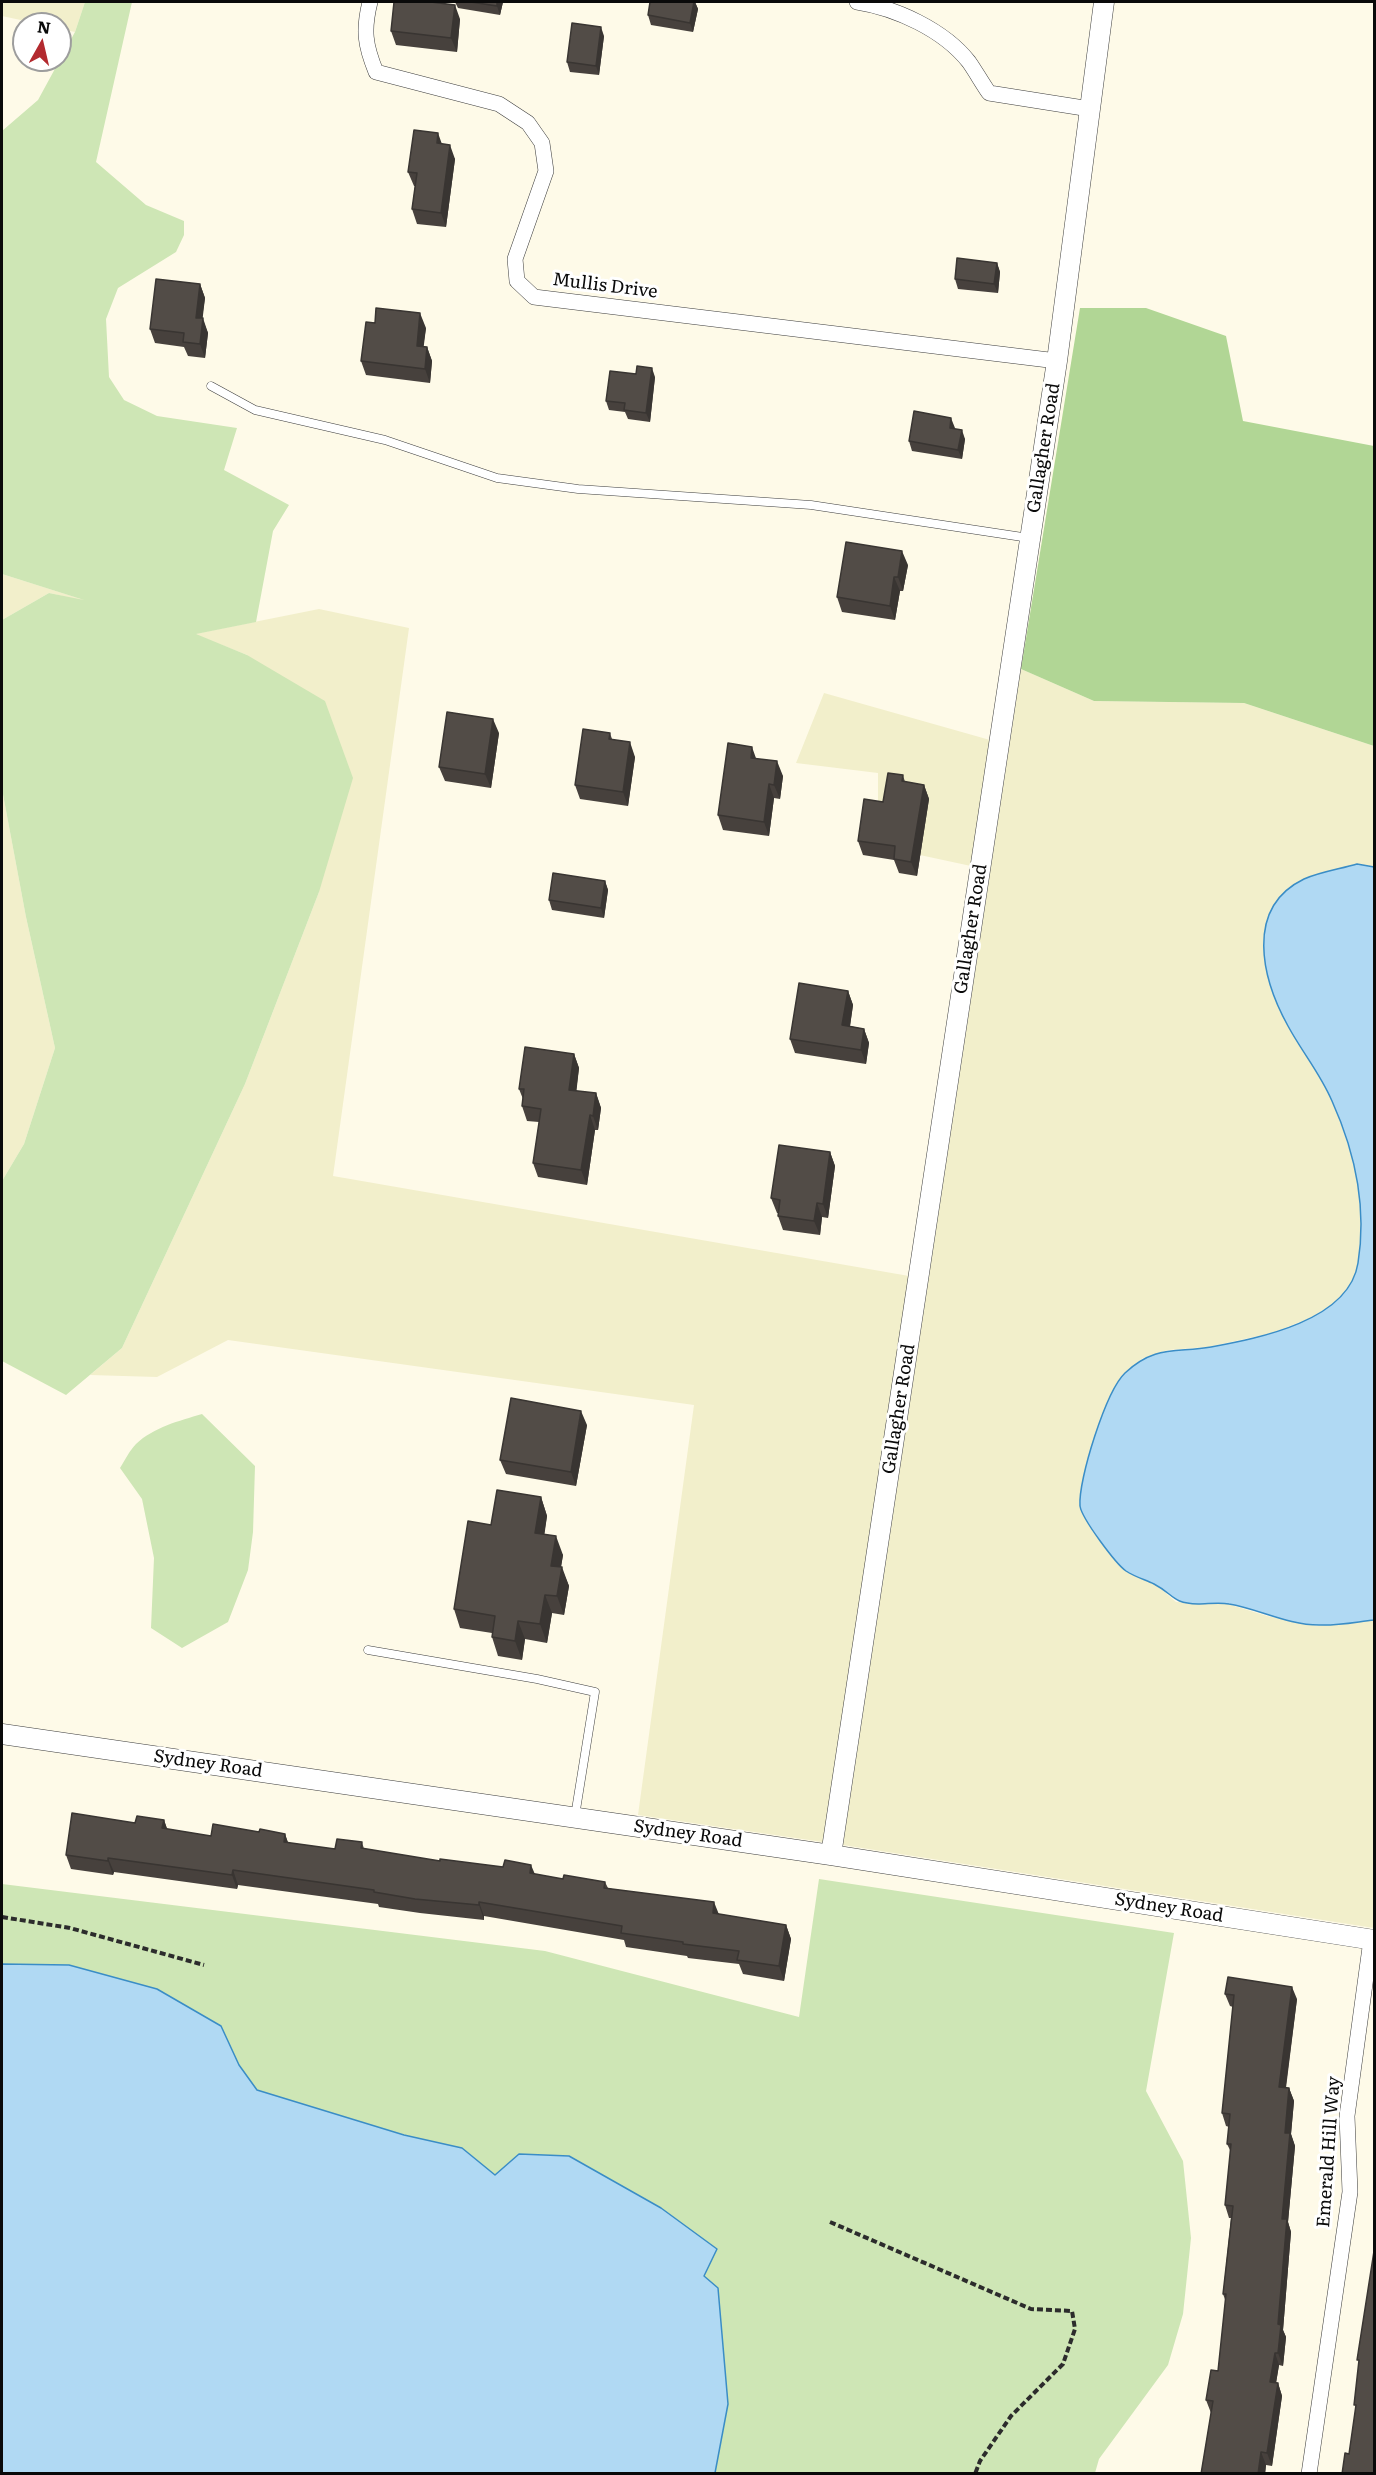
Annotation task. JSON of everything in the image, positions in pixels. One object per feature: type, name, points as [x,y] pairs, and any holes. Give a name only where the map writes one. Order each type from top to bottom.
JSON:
[{"type":"street","name":"Mullis Drive","points":[[370,2],[366,18],[366,48],[376,72],[500,104],[528,123],[542,143],[546,171],[515,259],[517,281],[534,297],[1058,361]]},
{"type":"street","points":[[857,2],[880,5],[929,27],[968,60],[989,93],[1090,109]]},
{"type":"street","name":"Gallagher Road","points":[[831,1855],[1058,361],[1104,2]]},
{"type":"street","name":"Sydney Road","points":[[2,1734],[831,1855],[1373,1940]]},
{"type":"street","name":"Emerald Hill Way","points":[[1309,2474],[1350,2192],[1347,2116],[1373,1940]]},
{"type":"lane","points":[[211,386],[255,410],[385,440],[497,478],[578,489],[811,505],[1030,538]]},
{"type":"lane","points":[[368,1650],[537,1679],[595,1692],[575,1817]]},
{"type":"path","points":[[2,1917],[70,1929],[204,1965]]},
{"type":"path","points":[[830,2222],[1030,2309],[1072,2311],[1075,2329],[1063,2364],[1011,2416],[980,2461],[975,2474]]},
{"type":"shaded area","points":[[2,2],[85,2],[75,32],[72,31],[72,12],[12,12],[12,18],[2,16]]},
{"type":"shaded area","points":[[2,574],[94,603],[49,593],[2,620]]},
{"type":"shaded area","points":[[319,609],[409,628],[333,1176],[909,1276],[823,1842],[638,1815],[694,1405],[228,1340],[157,1377],[90,1375],[122,1348],[245,1084],[319,892],[247,655],[194,634]]},
{"type":"shaded area","points":[[1021,669],[1094,701],[1244,703],[1374,746],[1374,867],[1357,864],[1314,1064],[1334,1104],[1354,1163],[1361,1209],[1361,1242],[1356,1276],[1341,1299],[1310,1318],[1272,1333],[1208,1347],[1168,1350],[1143,1358],[1122,1375],[1108,1402],[1090,1451],[1082,1483],[1114,1556],[1125,1570],[1158,1586],[1176,1602],[1228,1604],[1267,1616],[1317,1626],[1374,1620],[1374,1928],[843,1845]]},
{"type":"shaded area","points":[[824,693],[990,740],[971,866],[878,846],[878,773],[796,763]]},
{"type":"shaded area","points":[[2,789],[26,917],[55,1048],[24,1144],[2,1181]]},
{"type":"green space","points":[[85,2],[132,2],[96,162],[146,205],[184,221],[184,235],[176,252],[118,288],[106,319],[109,377],[124,400],[157,416],[237,428],[224,470],[289,505],[273,531],[256,622],[196,634],[247,655],[325,701],[353,778],[319,892],[245,1084],[122,1348],[66,1395],[2,1361],[2,1181],[24,1144],[55,1048],[26,917],[2,789],[2,620],[49,593],[84,600],[2,574],[2,131],[38,100],[53,72],[72,72],[72,38]]},
{"type":"green space","points":[[1080,308],[1146,308],[1226,336],[1243,421],[1374,446],[1374,746],[1244,703],[1094,701],[1021,669]]},
{"type":"green space","points":[[202,1414],[255,1466],[253,1532],[248,1570],[228,1622],[182,1648],[151,1628],[154,1558],[142,1499],[120,1468],[132,1449],[143,1438],[167,1425]]},
{"type":"green space","points":[[819,1879],[1174,1933],[1146,2091],[1183,2161],[1191,2238],[1183,2314],[1168,2365],[1099,2459],[1095,2473],[2,2474],[2,1884],[545,1951],[799,2017]]},
{"type":"water","points":[[1357,864],[1374,867],[1374,1620],[1319,1625],[1285,1620],[1229,1604],[1198,1604],[1178,1600],[1161,1588],[1121,1567],[1100,1541],[1080,1506],[1088,1457],[1095,1436],[1110,1398],[1125,1373],[1136,1364],[1156,1354],[1231,1343],[1276,1332],[1299,1323],[1320,1313],[1338,1299],[1351,1283],[1358,1263],[1361,1221],[1353,1160],[1340,1120],[1327,1091],[1293,1036],[1279,1007],[1271,987],[1264,946],[1266,926],[1273,908],[1285,892],[1304,879]]},
{"type":"water","points":[[2,1964],[69,1965],[157,1989],[221,2026],[239,2065],[257,2090],[404,2135],[462,2148],[495,2175],[519,2154],[569,2156],[661,2208],[717,2249],[704,2276],[718,2288],[728,2404],[715,2473],[2,2473]]},
{"type":"building","points":[[394,2],[431,2],[455,5],[451,38],[391,31]]},
{"type":"building","points":[[471,2],[497,2],[497,6]]},
{"type":"building","points":[[650,2],[694,2],[690,23],[648,15]]},
{"type":"building","points":[[572,23],[601,27],[596,66],[567,62]]},
{"type":"building","points":[[414,130],[438,133],[437,143],[450,145],[441,213],[412,209],[417,173],[408,172]]},
{"type":"building","points":[[957,258],[997,263],[994,284],[955,279]]},
{"type":"building","points":[[156,279],[200,284],[196,318],[203,318],[200,344],[183,342],[184,333],[150,329]]},
{"type":"building","points":[[376,308],[420,313],[417,346],[427,347],[425,369],[361,361],[366,322],[375,323]]},
{"type":"building","points":[[637,366],[652,368],[646,413],[624,410],[625,403],[606,401],[610,371],[636,374]]},
{"type":"building","points":[[914,411],[951,418],[950,428],[962,430],[958,450],[909,441]]},
{"type":"building","points":[[846,542],[902,551],[898,577],[894,577],[890,606],[837,597]]},
{"type":"building","points":[[447,712],[493,719],[485,774],[439,767]]},
{"type":"building","points":[[583,729],[610,733],[609,739],[630,742],[623,792],[575,785]]},
{"type":"building","points":[[728,743],[752,747],[751,758],[777,761],[774,785],[769,784],[764,822],[718,815]]},
{"type":"building","points":[[888,773],[903,775],[902,781],[924,785],[911,862],[894,859],[895,846],[858,841],[864,799],[883,802]]},
{"type":"building","points":[[553,873],[605,881],[601,908],[549,900]]},
{"type":"building","points":[[799,983],[848,991],[842,1025],[864,1029],[861,1050],[790,1039]]},
{"type":"building","points":[[525,1047],[574,1054],[569,1090],[596,1093],[581,1170],[533,1163],[541,1109],[522,1106],[524,1089],[519,1089]]},
{"type":"building","points":[[779,1145],[830,1152],[823,1204],[817,1203],[814,1221],[778,1216],[780,1200],[771,1198]]},
{"type":"building","points":[[511,1398],[581,1411],[571,1472],[500,1460]]},
{"type":"building","points":[[497,1490],[541,1497],[535,1533],[556,1536],[551,1566],[562,1567],[557,1596],[545,1595],[540,1624],[518,1621],[515,1641],[492,1637],[495,1616],[454,1609],[468,1521],[491,1525]]},
{"type":"building","points":[[72,1813],[135,1823],[137,1816],[164,1820],[162,1828],[211,1836],[213,1824],[259,1832],[260,1829],[285,1834],[284,1842],[335,1849],[337,1839],[362,1842],[361,1848],[440,1861],[440,1859],[503,1867],[505,1860],[531,1865],[530,1873],[563,1879],[564,1875],[605,1882],[604,1888],[714,1902],[713,1913],[786,1925],[779,1966],[737,1960],[739,1951],[621,1933],[622,1926],[479,1902],[479,1905],[415,1899],[374,1892],[374,1890],[233,1870],[232,1875],[108,1858],[108,1861],[66,1855]]},
{"type":"building","points":[[1228,1977],[1292,1987],[1279,2087],[1289,2088],[1285,2133],[1290,2133],[1282,2219],[1287,2219],[1278,2324],[1281,2325],[1278,2353],[1275,2353],[1270,2382],[1278,2383],[1267,2453],[1261,2452],[1258,2474],[1201,2474],[1213,2401],[1206,2400],[1211,2370],[1218,2371],[1226,2294],[1223,2294],[1233,2206],[1225,2205],[1231,2144],[1227,2144],[1230,2114],[1222,2113],[1234,1995],[1225,1994]]},
{"type":"building","points":[[1374,2251],[1374,2474],[1342,2474],[1345,2453],[1349,2454],[1356,2405],[1354,2405],[1359,2360],[1357,2360]]}]
